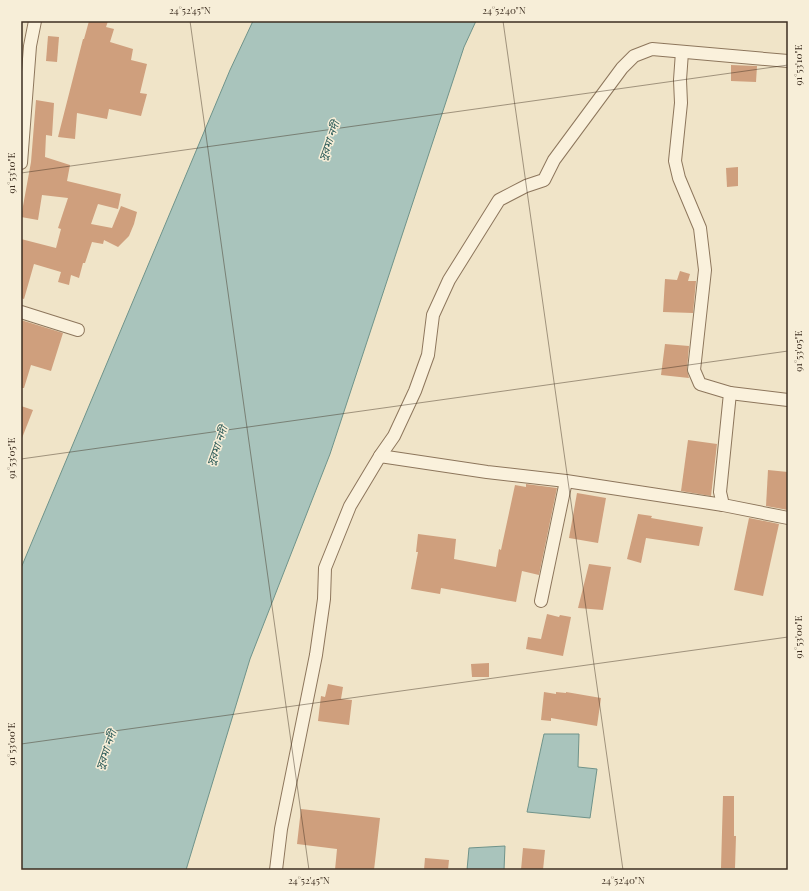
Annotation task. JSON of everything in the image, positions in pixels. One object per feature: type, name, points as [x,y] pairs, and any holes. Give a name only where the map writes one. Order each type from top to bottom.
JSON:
[{"type":"street","points":[[21,163],[24,83],[35,21]]},
{"type":"street","points":[[276,870],[281,829],[316,656],[324,600],[325,568],[350,506],[380,456],[394,436],[415,391],[428,355],[433,315],[449,280],[499,200],[526,186],[544,180],[554,160],[622,68],[634,56],[652,49],[788,62]]},
{"type":"street","points":[[682,52],[680,80],[681,103],[675,161],[679,178],[700,228],[705,270],[694,370],[700,384],[730,393],[788,400]]},
{"type":"street","points":[[21,312],[78,330]]},
{"type":"street","points":[[723,505],[720,492],[730,393]]},
{"type":"street","points":[[380,456],[487,472],[566,481],[723,505],[788,518]]},
{"type":"street","points":[[541,601],[566,481]]},
{"type":"water","name":"সুরমা নদী","points":[[253,21],[476,21],[464,47],[330,454],[250,659],[186,870],[21,870],[21,568],[230,70]]},
{"type":"water","points":[[544,734],[579,734],[578,767],[597,769],[590,818],[527,812]]},
{"type":"water","points":[[505,846],[504,870],[467,870],[469,848]]},
{"type":"building","points":[[89,21],[108,21],[106,27],[114,29],[110,42],[133,49],[131,60],[147,64],[140,93],[147,94],[141,116],[109,109],[107,119],[77,113],[75,139],[58,137],[83,39]]},
{"type":"building","points":[[48,36],[59,37],[57,62],[46,61]]},
{"type":"building","points":[[731,65],[757,66],[756,82],[731,81]]},
{"type":"building","points":[[36,100],[54,103],[52,136],[46,135],[45,157],[70,165],[67,181],[121,194],[118,209],[98,204],[91,224],[112,228],[121,206],[137,212],[129,236],[118,247],[104,240],[103,244],[92,242],[85,263],[83,263],[79,278],[71,275],[69,285],[58,282],[61,272],[34,264],[24,299],[21,298],[21,239],[56,248],[61,229],[58,228],[68,198],[42,195],[38,220],[21,217],[31,162]]},
{"type":"building","points":[[738,167],[738,186],[727,187],[726,168]]},
{"type":"building","points":[[680,271],[690,274],[688,281],[696,281],[693,313],[663,312],[665,279],[677,280]]},
{"type":"building","points":[[21,320],[63,333],[51,371],[31,365],[24,388],[21,388]]},
{"type":"building","points":[[665,344],[689,346],[687,369],[689,378],[661,375]]},
{"type":"building","points":[[21,406],[33,410],[22,438],[21,438]]},
{"type":"building","points":[[688,440],[717,444],[711,496],[681,491]]},
{"type":"building","points":[[768,470],[788,472],[788,510],[766,506]]},
{"type":"building","points":[[526,484],[557,488],[539,575],[522,571],[516,602],[441,588],[440,594],[411,589],[418,552],[416,552],[418,534],[456,539],[454,559],[496,567],[515,485],[526,487]]},
{"type":"building","points":[[577,493],[606,498],[598,543],[569,538]]},
{"type":"building","points":[[638,514],[652,516],[651,518],[703,527],[699,546],[646,538],[641,563],[627,559]]},
{"type":"building","points":[[749,518],[779,524],[763,596],[734,590]]},
{"type":"building","points":[[589,564],[611,567],[603,610],[578,608]]},
{"type":"building","points":[[547,614],[559,617],[560,615],[571,617],[563,656],[526,649],[528,637],[541,639]]},
{"type":"building","points":[[489,663],[489,677],[472,677],[471,664]]},
{"type":"building","points":[[328,684],[343,687],[341,699],[352,700],[349,725],[318,721],[321,696],[325,697]]},
{"type":"building","points":[[544,692],[556,694],[556,692],[566,692],[601,698],[597,726],[551,718],[551,721],[541,720]]},
{"type":"building","points":[[723,796],[734,796],[734,836],[736,836],[735,868],[721,868]]},
{"type":"building","points":[[301,809],[380,818],[374,870],[335,870],[337,849],[297,844]]},
{"type":"building","points":[[523,848],[545,850],[543,870],[521,870]]},
{"type":"building","points":[[425,858],[449,860],[448,870],[424,870]]}]
